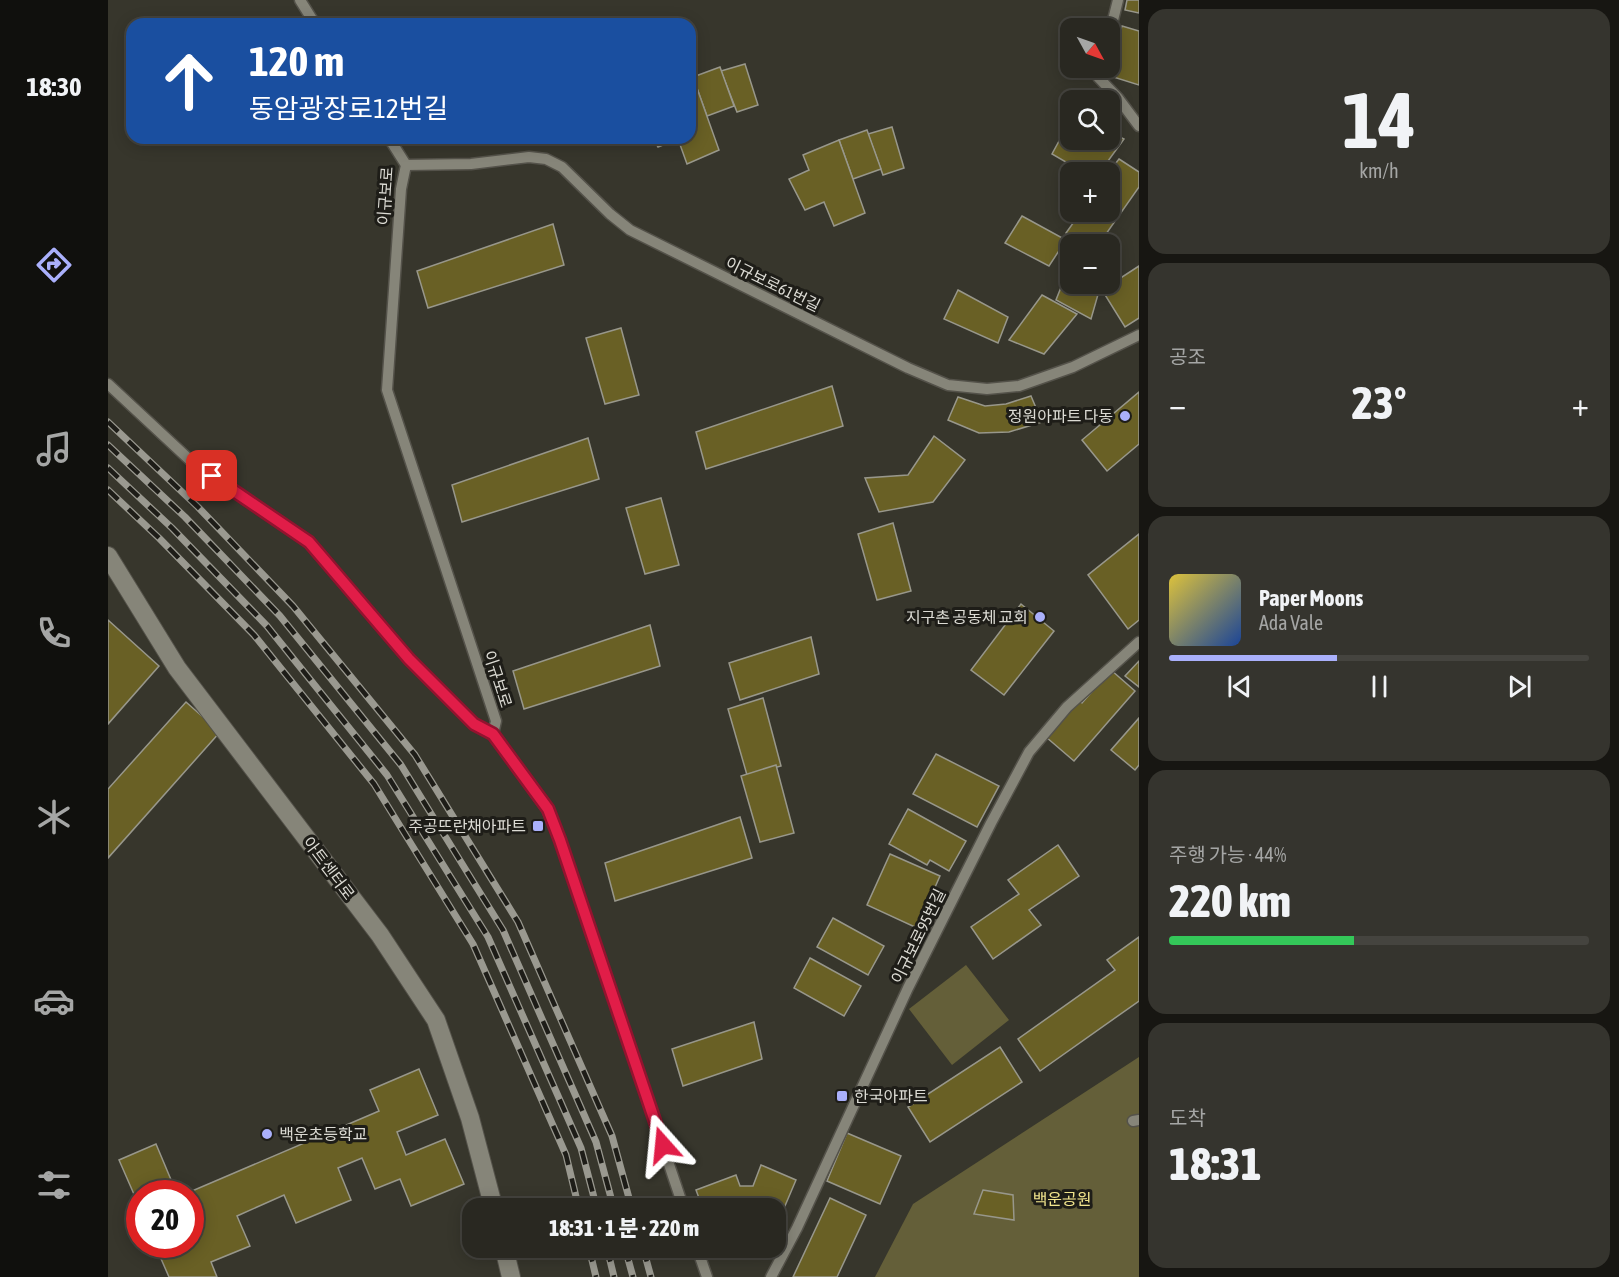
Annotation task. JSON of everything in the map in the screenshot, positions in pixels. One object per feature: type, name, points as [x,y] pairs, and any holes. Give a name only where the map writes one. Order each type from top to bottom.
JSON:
[{"type":"street","name":"아트센터로","points":[[108,556],[177,668],[380,935],[436,1020],[470,1118],[491,1198]]},
{"type":"street","points":[[506,1258],[511,1277]]},
{"type":"lane","points":[[300,0],[311,18]]},
{"type":"lane","points":[[1114,18],[1118,0]]},
{"type":"lane","points":[[1099,78],[1118,98],[1139,126]]},
{"type":"lane","name":"이규보로","points":[[393,144],[406,165],[401,189],[387,390],[496,721],[493,734],[548,809],[680,1198]]},
{"type":"lane","name":"이규보로61번길","points":[[406,165],[471,164],[530,157],[546,159],[562,167],[610,214],[630,230],[908,368],[948,385],[987,389],[1019,387],[1073,367],[1139,335]]},
{"type":"lane","points":[[108,384],[193,463],[309,542],[409,659],[474,724],[493,734]]},
{"type":"lane","name":"이규보로95번길","points":[[771,1277],[797,1228],[908,988],[1029,752],[1067,707],[1139,642]]},
{"type":"lane","points":[[700,1258],[707,1277]]},
{"type":"green space","points":[[966,965],[1009,1020],[952,1065],[909,1009]]},
{"type":"green space","name":"백운공원","points":[[1139,1057],[1139,1277],[875,1277],[913,1204]]},
{"type":"building","points":[[1127,0],[1139,0],[1139,13],[1125,10]]},
{"type":"building","points":[[1122,26],[1139,31],[1139,85],[1117,78],[1120,78]]},
{"type":"building","points":[[745,64],[758,105],[737,112],[721,71]]},
{"type":"building","points":[[720,67],[734,106],[707,116],[696,85],[696,76]]},
{"type":"building","points":[[696,85],[719,150],[687,164],[680,144],[696,144]]},
{"type":"building","points":[[892,127],[904,168],[883,175],[868,134]]},
{"type":"building","points":[[867,130],[881,169],[853,179],[839,140]]},
{"type":"building","points":[[1060,139],[1060,150],[1116,150],[1107,162],[1066,162],[1052,154]]},
{"type":"building","points":[[839,140],[865,213],[834,226],[824,202],[805,210],[789,179],[809,170],[803,155]]},
{"type":"building","points":[[1119,159],[1139,172],[1139,187],[1120,214],[1120,162],[1117,162]]},
{"type":"building","points":[[1022,216],[1060,237],[1060,249],[1049,266],[1005,243]]},
{"type":"building","points":[[1074,222],[1114,222],[1106,234],[1066,233]]},
{"type":"building","points":[[553,224],[564,265],[428,308],[417,271]]},
{"type":"building","points":[[1139,266],[1139,318],[1125,327],[1104,294],[1120,294],[1120,278]]},
{"type":"building","points":[[958,290],[1008,317],[998,343],[944,319]]},
{"type":"building","points":[[1060,290],[1060,294],[1098,294],[1091,319],[1056,300]]},
{"type":"building","points":[[1042,295],[1077,314],[1044,354],[1009,340]]},
{"type":"building","points":[[621,328],[639,395],[605,404],[586,338]]},
{"type":"building","points":[[832,386],[843,426],[706,469],[696,432]]},
{"type":"building","name":"정원아파트 다동","points":[[1139,392],[1139,444],[1107,471],[1082,440]]},
{"type":"building","points":[[1031,396],[1042,422],[1009,432],[979,433],[948,420],[958,397],[985,406],[1006,404]]},
{"type":"building","points":[[934,436],[965,460],[933,502],[879,512],[865,478],[908,475]]},
{"type":"building","points":[[588,438],[599,479],[462,522],[452,485]]},
{"type":"building","points":[[661,498],[679,565],[645,574],[626,508]]},
{"type":"building","points":[[893,523],[911,591],[877,600],[858,534]]},
{"type":"building","points":[[1139,534],[1139,620],[1128,629],[1088,575]]},
{"type":"building","points":[[1021,604],[1054,631],[1004,695],[971,670]]},
{"type":"building","points":[[108,620],[159,666],[108,724]]},
{"type":"building","points":[[650,625],[660,666],[524,709],[513,671]]},
{"type":"building","points":[[811,637],[819,674],[740,700],[729,663]]},
{"type":"building","points":[[1139,661],[1139,687],[1125,676]]},
{"type":"building","points":[[1111,670],[1135,691],[1074,761],[1046,737],[1079,700],[1082,703]]},
{"type":"building","points":[[763,698],[781,766],[747,775],[728,709]]},
{"type":"building","points":[[186,702],[220,732],[108,858],[108,789]]},
{"type":"building","points":[[1139,718],[1139,765],[1135,770],[1111,750]]},
{"type":"building","points":[[936,754],[999,786],[977,827],[913,794]]},
{"type":"building","points":[[776,765],[794,833],[760,842],[741,776]]},
{"type":"building","points":[[908,809],[966,841],[949,871],[930,860],[927,865],[889,844]]},
{"type":"building","points":[[740,817],[752,858],[615,901],[605,863]]},
{"type":"building","points":[[1058,845],[1079,876],[1029,910],[1041,925],[993,959],[971,927],[1019,894],[1008,880]]},
{"type":"building","points":[[890,854],[940,876],[917,928],[867,905]]},
{"type":"building","points":[[833,918],[884,946],[868,975],[817,947]]},
{"type":"building","points":[[1139,937],[1139,1001],[1040,1071],[1018,1039],[1115,970],[1107,960]]},
{"type":"building","points":[[810,958],[861,986],[844,1016],[794,988]]},
{"type":"building","points":[[754,1022],[762,1059],[683,1086],[672,1049]]},
{"type":"building","points":[[1000,1047],[1022,1082],[930,1142],[908,1107]]},
{"type":"building","points":[[419,1069],[438,1115],[397,1132],[406,1155],[445,1139],[464,1184],[411,1206],[400,1179],[375,1189],[362,1158],[338,1168],[351,1200],[296,1223],[284,1195],[237,1216],[250,1246],[211,1262],[217,1277],[169,1277],[161,1258],[204,1258],[204,1186],[379,1111],[370,1090]]},
{"type":"building","points":[[847,1133],[901,1156],[880,1204],[827,1181]]},
{"type":"building","points":[[156,1144],[171,1180],[128,1180],[119,1160]]},
{"type":"building","points":[[761,1165],[796,1180],[786,1204],[786,1198],[699,1198],[696,1190],[736,1175],[740,1186],[753,1186]]},
{"type":"building","points":[[983,1190],[1013,1195],[1014,1220],[974,1214]]},
{"type":"building","points":[[830,1198],[866,1215],[837,1277],[793,1277]]},
{"type":"railway","points":[[108,422],[198,507],[293,606],[415,755],[518,922],[612,1136],[629,1198]]},
{"type":"railway","points":[[108,445],[185,517],[280,616],[401,765],[503,930],[596,1142],[611,1198]]},
{"type":"railway","points":[[108,468],[172,528],[267,626],[387,775],[488,937],[581,1148],[594,1198]]},
{"type":"railway","points":[[108,490],[159,538],[254,635],[374,784],[473,944],[566,1155],[576,1198]]},
{"type":"railway","points":[[591,1258],[596,1277]]},
{"type":"railway","points":[[609,1258],[614,1277]]},
{"type":"railway","points":[[628,1258],[633,1277]]},
{"type":"railway","points":[[646,1258],[651,1277]]},
{"type":"place","name":"정원아파트 다동","points":[[1125,416]]},
{"type":"place","name":"지구촌 공동체 교회","points":[[1040,617]]},
{"type":"place","name":"주공뜨란채아파트","points":[[538,826]]},
{"type":"place","name":"한국아파트","points":[[842,1096]]},
{"type":"place","name":"백운초등학교","points":[[267,1134]]},
{"type":"route","points":[[212,476],[309,542],[409,659],[474,724],[493,734],[548,809],[663,1145]]}]
